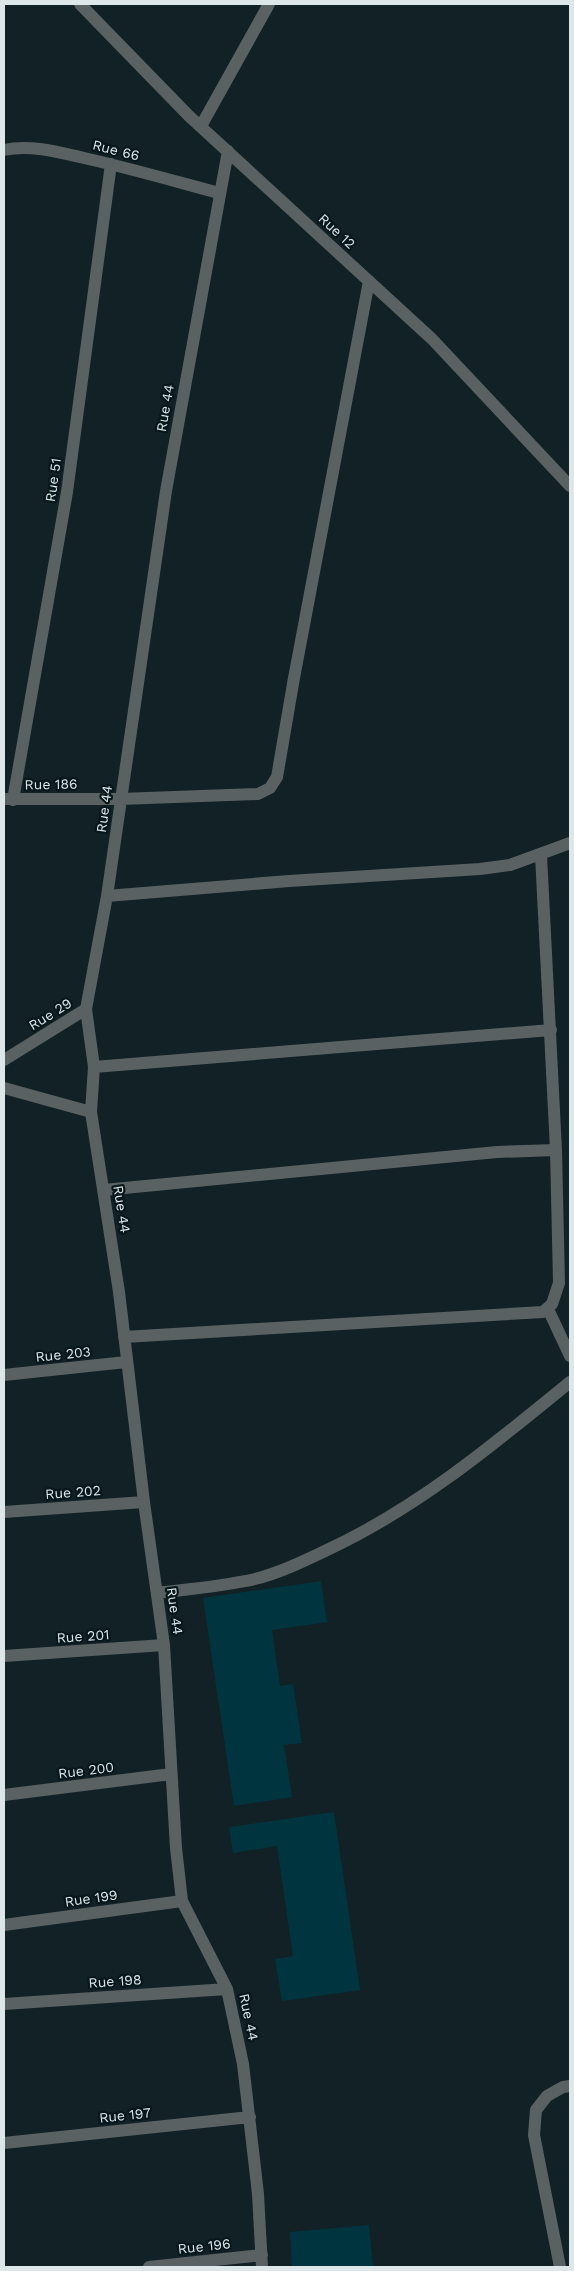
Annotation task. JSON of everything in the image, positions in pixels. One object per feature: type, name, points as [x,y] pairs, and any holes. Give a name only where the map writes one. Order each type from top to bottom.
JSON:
[{"type":"street","name":"Rue 12","points":[[80,4],[188,116],[432,339],[570,486]]},
{"type":"street","points":[[201,126],[269,4]]},
{"type":"street","name":"Rue 66","points":[[4,150],[16,147],[54,151],[219,193]]},
{"type":"street","name":"Rue 44","points":[[228,151],[166,491],[107,896],[86,1009],[94,1067],[91,1112],[119,1292],[126,1362],[164,1645],[171,1774],[182,1901],[227,1989],[243,2064],[250,2117],[262,2261]]},
{"type":"street","name":"Rue 51","points":[[8,799],[67,492],[111,164]]},
{"type":"street","name":"Rue 186","points":[[8,799],[120,799],[258,794],[270,788],[277,777],[295,668],[369,281]]},
{"type":"street","points":[[107,896],[289,881],[480,869],[510,865],[570,843]]},
{"type":"street","points":[[124,1337],[538,1314],[548,1309],[552,1304],[559,1283],[551,1030],[541,855]]},
{"type":"street","name":"Rue 29","points":[[4,1060],[86,1009]]},
{"type":"street","points":[[94,1067],[551,1030]]},
{"type":"street","points":[[4,1088],[91,1112]]},
{"type":"street","points":[[104,1190],[497,1152],[556,1150]]},
{"type":"street","points":[[548,1309],[570,1356]]},
{"type":"street","name":"Rue 203","points":[[4,1375],[126,1362]]},
{"type":"street","points":[[157,1593],[256,1579],[290,1568],[340,1544],[393,1516],[449,1477],[570,1382]]},
{"type":"street","name":"Rue 202","points":[[4,1512],[144,1502]]},
{"type":"street","name":"Rue 201","points":[[4,1656],[164,1645]]},
{"type":"street","name":"Rue 200","points":[[4,1795],[171,1774]]},
{"type":"street","name":"Rue 199","points":[[4,1925],[182,1901]]},
{"type":"street","name":"Rue 198","points":[[4,2004],[227,1989]]},
{"type":"street","points":[[560,2267],[534,2135],[536,2110],[541,2103],[547,2096],[563,2087],[570,2086]]},
{"type":"street","name":"Rue 197","points":[[4,2143],[250,2117]]},
{"type":"street","name":"Rue 196","points":[[149,2267],[262,2261]]},
{"type":"building","points":[[321,1581],[327,1622],[272,1630],[280,1686],[293,1684],[302,1743],[284,1745],[292,1797],[234,1806],[203,1598]]},
{"type":"building","points":[[334,1812],[360,1990],[282,2001],[275,1959],[293,1956],[277,1846],[233,1853],[229,1827]]},
{"type":"building","points":[[369,2225],[373,2267],[292,2267],[290,2232]]}]
